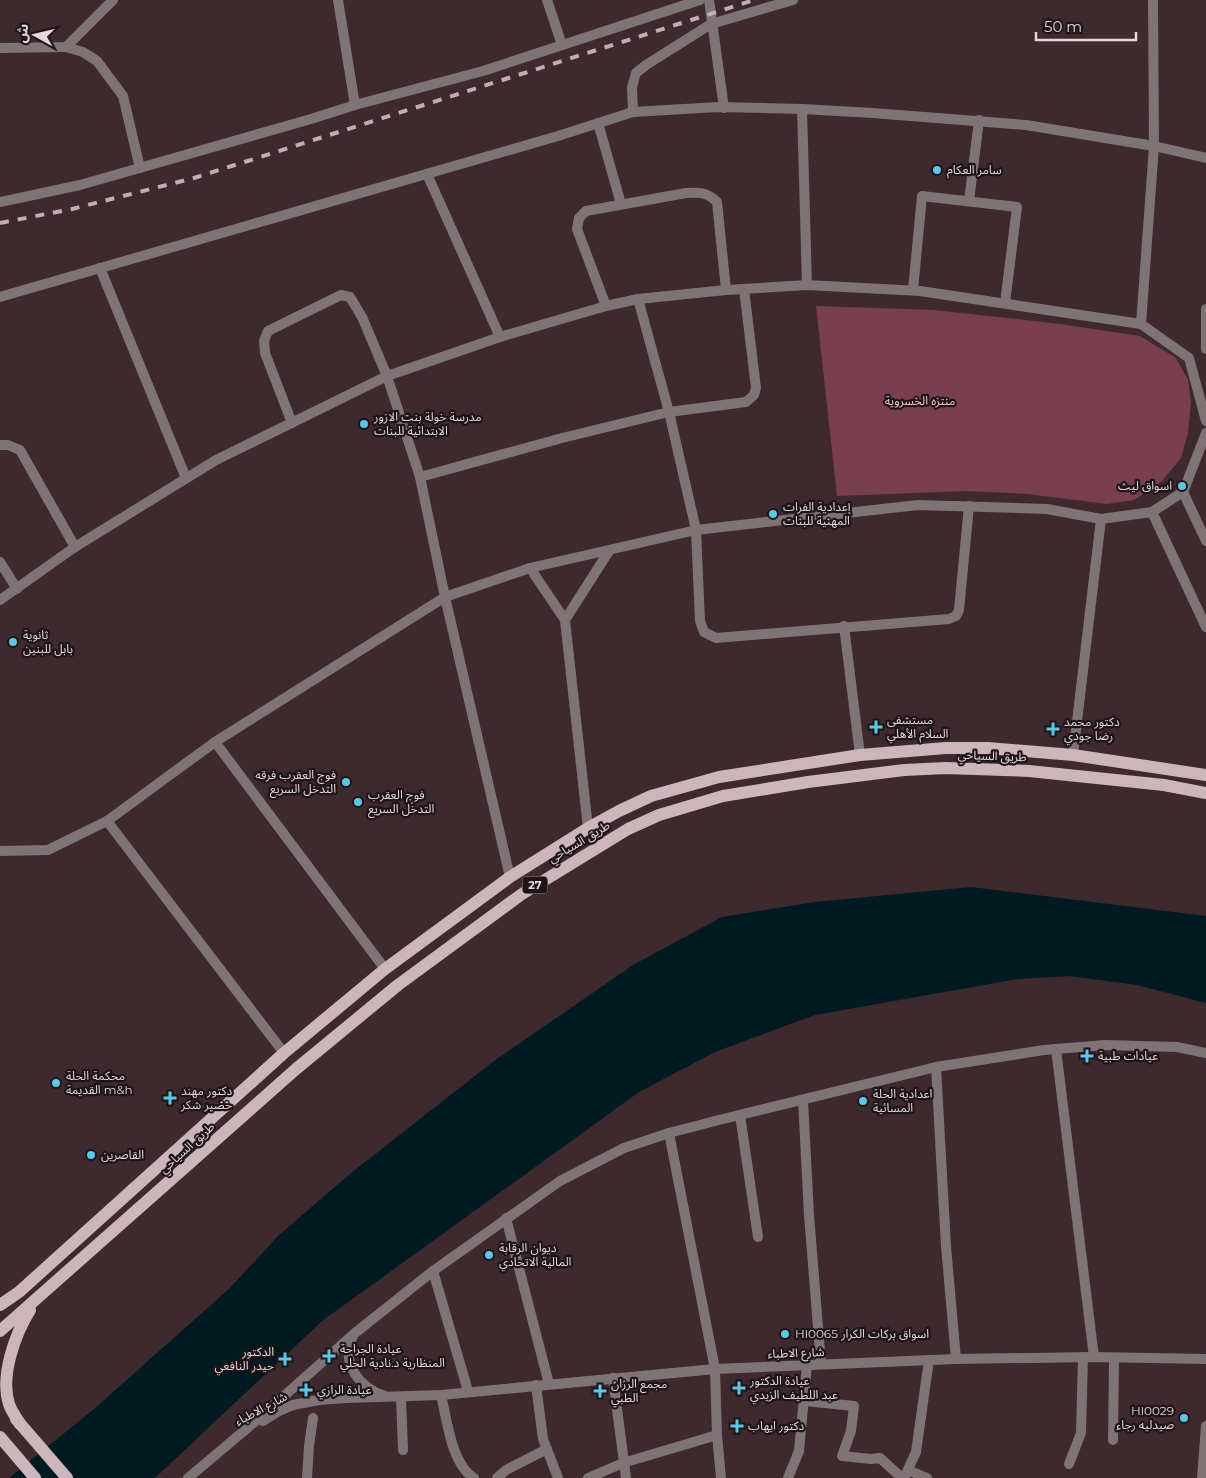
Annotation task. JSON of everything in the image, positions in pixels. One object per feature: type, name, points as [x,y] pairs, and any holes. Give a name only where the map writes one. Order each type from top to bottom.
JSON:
[{"type":"main road","name":"طريق السياحي","points":[[0,1304],[19,1292],[284,1053],[385,969],[510,877],[588,828],[619,811],[667,791],[719,776],[903,750],[988,748],[1074,755],[1206,775]]},
{"type":"main road","name":"طريق السياحي","points":[[0,1331],[296,1068],[355,1020],[522,894],[628,829],[673,810],[723,796],[808,782],[880,773],[946,768],[988,768],[1073,774],[1164,785],[1203,793]]},
{"type":"main road","points":[[694,783],[692,792],[699,803]]},
{"type":"main road","points":[[667,791],[674,796],[673,810]]},
{"type":"main road","points":[[411,950],[414,962],[423,967]]},
{"type":"main road","points":[[345,1002],[356,1012],[355,1020]]},
{"type":"main road","points":[[22,1426],[9,1404],[6,1389],[7,1369],[23,1321],[42,1295]]},
{"type":"main road","points":[[0,1398],[66,1478]]},
{"type":"main road","points":[[3,1440],[35,1478]]},
{"type":"street","points":[[66,47],[113,0]]},
{"type":"street","points":[[338,0],[355,105]]},
{"type":"street","points":[[547,0],[562,45]]},
{"type":"street","points":[[0,202],[80,185],[355,105],[483,71],[700,0]]},
{"type":"street","points":[[709,0],[724,108]]},
{"type":"street","points":[[633,112],[632,87],[636,73],[646,65],[711,24],[792,0]]},
{"type":"street","points":[[1141,324],[1154,146],[1153,0]]},
{"type":"street","points":[[0,48],[66,47],[83,52],[97,61],[123,96],[140,168]]},
{"type":"street","points":[[0,297],[427,174],[633,112],[724,108],[802,110],[979,120],[1026,125],[1154,146],[1206,158]]},
{"type":"street","points":[[802,110],[807,285]]},
{"type":"street","points":[[969,202],[979,120]]},
{"type":"street","points":[[598,123],[621,204]]},
{"type":"street","points":[[427,174],[500,337]]},
{"type":"street","points":[[606,306],[578,229],[579,218],[586,211],[686,193],[700,192],[710,196],[717,202],[726,290]]},
{"type":"street","points":[[913,290],[922,196],[1017,207],[1005,303]]},
{"type":"street","points":[[100,268],[186,478]]},
{"type":"street","points":[[0,600],[76,547],[216,460],[387,376],[500,337],[606,306],[638,300],[726,290],[807,285],[913,290],[1141,324],[1189,358],[1206,421]]},
{"type":"street","points":[[420,477],[562,438],[669,412],[746,402],[754,395],[756,388],[744,289]]},
{"type":"street","points":[[292,423],[265,352],[264,341],[268,331],[341,295],[350,297],[362,317],[387,376],[420,477],[445,597],[510,877]]},
{"type":"street","points":[[638,300],[669,412],[696,530],[700,621],[704,632],[716,638],[844,626],[949,619],[956,616],[959,610],[969,506]]},
{"type":"street","points":[[1189,358],[1206,349],[1206,309]]},
{"type":"street","points":[[0,851],[48,850],[107,821],[215,742],[445,597],[530,568],[696,530],[918,505],[1047,509],[1101,519],[1152,512],[1183,492],[1206,433]]},
{"type":"street","points":[[0,445],[8,445],[20,450],[76,547]]},
{"type":"street","points":[[1183,492],[1206,540]]},
{"type":"street","points":[[1152,512],[1206,628]]},
{"type":"street","points":[[1074,755],[1101,519]]},
{"type":"street","points":[[565,620],[609,551]]},
{"type":"street","points":[[0,562],[16,589]]},
{"type":"street","points":[[530,568],[565,620],[588,828]]},
{"type":"street","points":[[844,626],[860,755]]},
{"type":"street","points":[[215,742],[385,969]]},
{"type":"street","points":[[107,821],[284,1053]]},
{"type":"street","points":[[188,1478],[355,1333],[433,1271],[560,1181],[624,1148],[669,1133],[936,1067],[1056,1049],[1105,1045],[1178,1047],[1206,1054]]},
{"type":"street","points":[[1056,1049],[1094,1357]]},
{"type":"street","points":[[936,1067],[946,1246],[956,1359]]},
{"type":"street","points":[[803,1100],[809,1216],[821,1364]]},
{"type":"street","points":[[740,1115],[758,1236]]},
{"type":"street","points":[[669,1133],[715,1369],[717,1434],[721,1478]]},
{"type":"street","points":[[506,1218],[549,1384]]},
{"type":"street","points":[[433,1271],[468,1391]]},
{"type":"street","name":"شارع الاطباء","points":[[355,1333],[349,1345],[348,1354],[351,1367],[360,1380],[370,1389],[389,1397]]},
{"type":"street","points":[[1069,1464],[1081,1434],[1083,1357]]},
{"type":"street","name":"شارع الاطباء","points":[[234,1438],[277,1412],[293,1405],[319,1400],[441,1395],[715,1369],[821,1364],[1083,1357],[1206,1359]]},
{"type":"street","points":[[1113,1440],[1114,1358]]},
{"type":"street","points":[[904,1475],[916,1452],[929,1360]]},
{"type":"street","points":[[788,1478],[799,1451],[807,1365]]},
{"type":"street","points":[[613,1378],[626,1478]]},
{"type":"street","points":[[536,1385],[543,1439],[558,1478]]},
{"type":"street","points":[[441,1395],[453,1447],[466,1473],[474,1478]]},
{"type":"street","points":[[401,1397],[403,1450]]},
{"type":"street","points":[[805,1400],[854,1406],[851,1431],[842,1456],[880,1458],[904,1475],[927,1478]]},
{"type":"street","points":[[307,1478],[313,1418]]},
{"type":"street","points":[[1202,1478],[1206,1426]]},
{"type":"street","points":[[588,1478],[623,1463],[717,1434]]},
{"type":"street","points":[[300,1478],[303,1450],[309,1446]]},
{"type":"street","points":[[497,1478],[506,1470],[547,1449]]},
{"type":"green space","name":"منتزه الخسروية","points":[[816,306],[934,310],[1060,324],[1140,336],[1176,358],[1188,380],[1191,402],[1188,433],[1181,458],[1161,482],[1134,500],[1107,504],[1027,494],[967,491],[837,496]]},
{"type":"water","points":[[971,887],[1206,916],[1206,1003],[1137,985],[1069,976],[1018,979],[815,1015],[715,1052],[639,1092],[322,1321],[155,1478],[9,1478],[94,1409],[230,1288],[278,1236],[351,1173],[494,1061],[633,965],[722,917],[815,902]]},
{"type":"railway","points":[[0,223],[72,209],[194,178],[754,0]]},
{"type":"place","name":"سامر العكام","points":[[937,170]]},
{"type":"place","name":"مدرسة خولة بنت الازور الابتدائية للبنات","points":[[364,424]]},
{"type":"place","name":"اسواق ليث","points":[[1182,486]]},
{"type":"place","name":"إعدادية الفرات المهنية للبنات","points":[[773,514]]},
{"type":"place","name":"ثانوية بابل للبنين","points":[[13,642]]},
{"type":"place","name":"مستشفى السلام الأهلي","points":[[876,727]]},
{"type":"place","name":"دكتور محمد رضا جودي","points":[[1053,729]]},
{"type":"place","name":"فوج العقرب فرقه التدخل السريع","points":[[346,782]]},
{"type":"place","name":"فوج العقرب التدخل السريع","points":[[358,802]]},
{"type":"place","name":"عيادات طبية","points":[[1087,1056]]},
{"type":"place","name":"محكمة الحلة القديمة m&h","points":[[56,1083]]},
{"type":"place","name":"دكتور مهند خضير شكر","points":[[170,1098]]},
{"type":"place","name":"اعدادية الحلة المسائية","points":[[863,1101]]},
{"type":"place","name":"القاصرين","points":[[91,1155]]},
{"type":"place","name":"ديوان الرقابة المالية الاتحادي","points":[[489,1255]]},
{"type":"place","name":"Hl0065 اسواق بركات الكرار","points":[[785,1334]]},
{"type":"place","name":"عيادة الجراحة المنظارية د.نادية الحلي","points":[[329,1356]]},
{"type":"place","name":"الدكتور حيدر النافعي","points":[[285,1359]]},
{"type":"place","name":"عيادة الدكتور عبد اللطيف الزيدي","points":[[739,1388]]},
{"type":"place","name":"عيادة الرازي","points":[[306,1390]]},
{"type":"place","name":"مجمع الرزان الطبي","points":[[600,1391]]},
{"type":"place","name":"Hl0029 صيدليه رجاء","points":[[1184,1418]]},
{"type":"place","name":"دكتور ايهاب","points":[[737,1426]]}]
